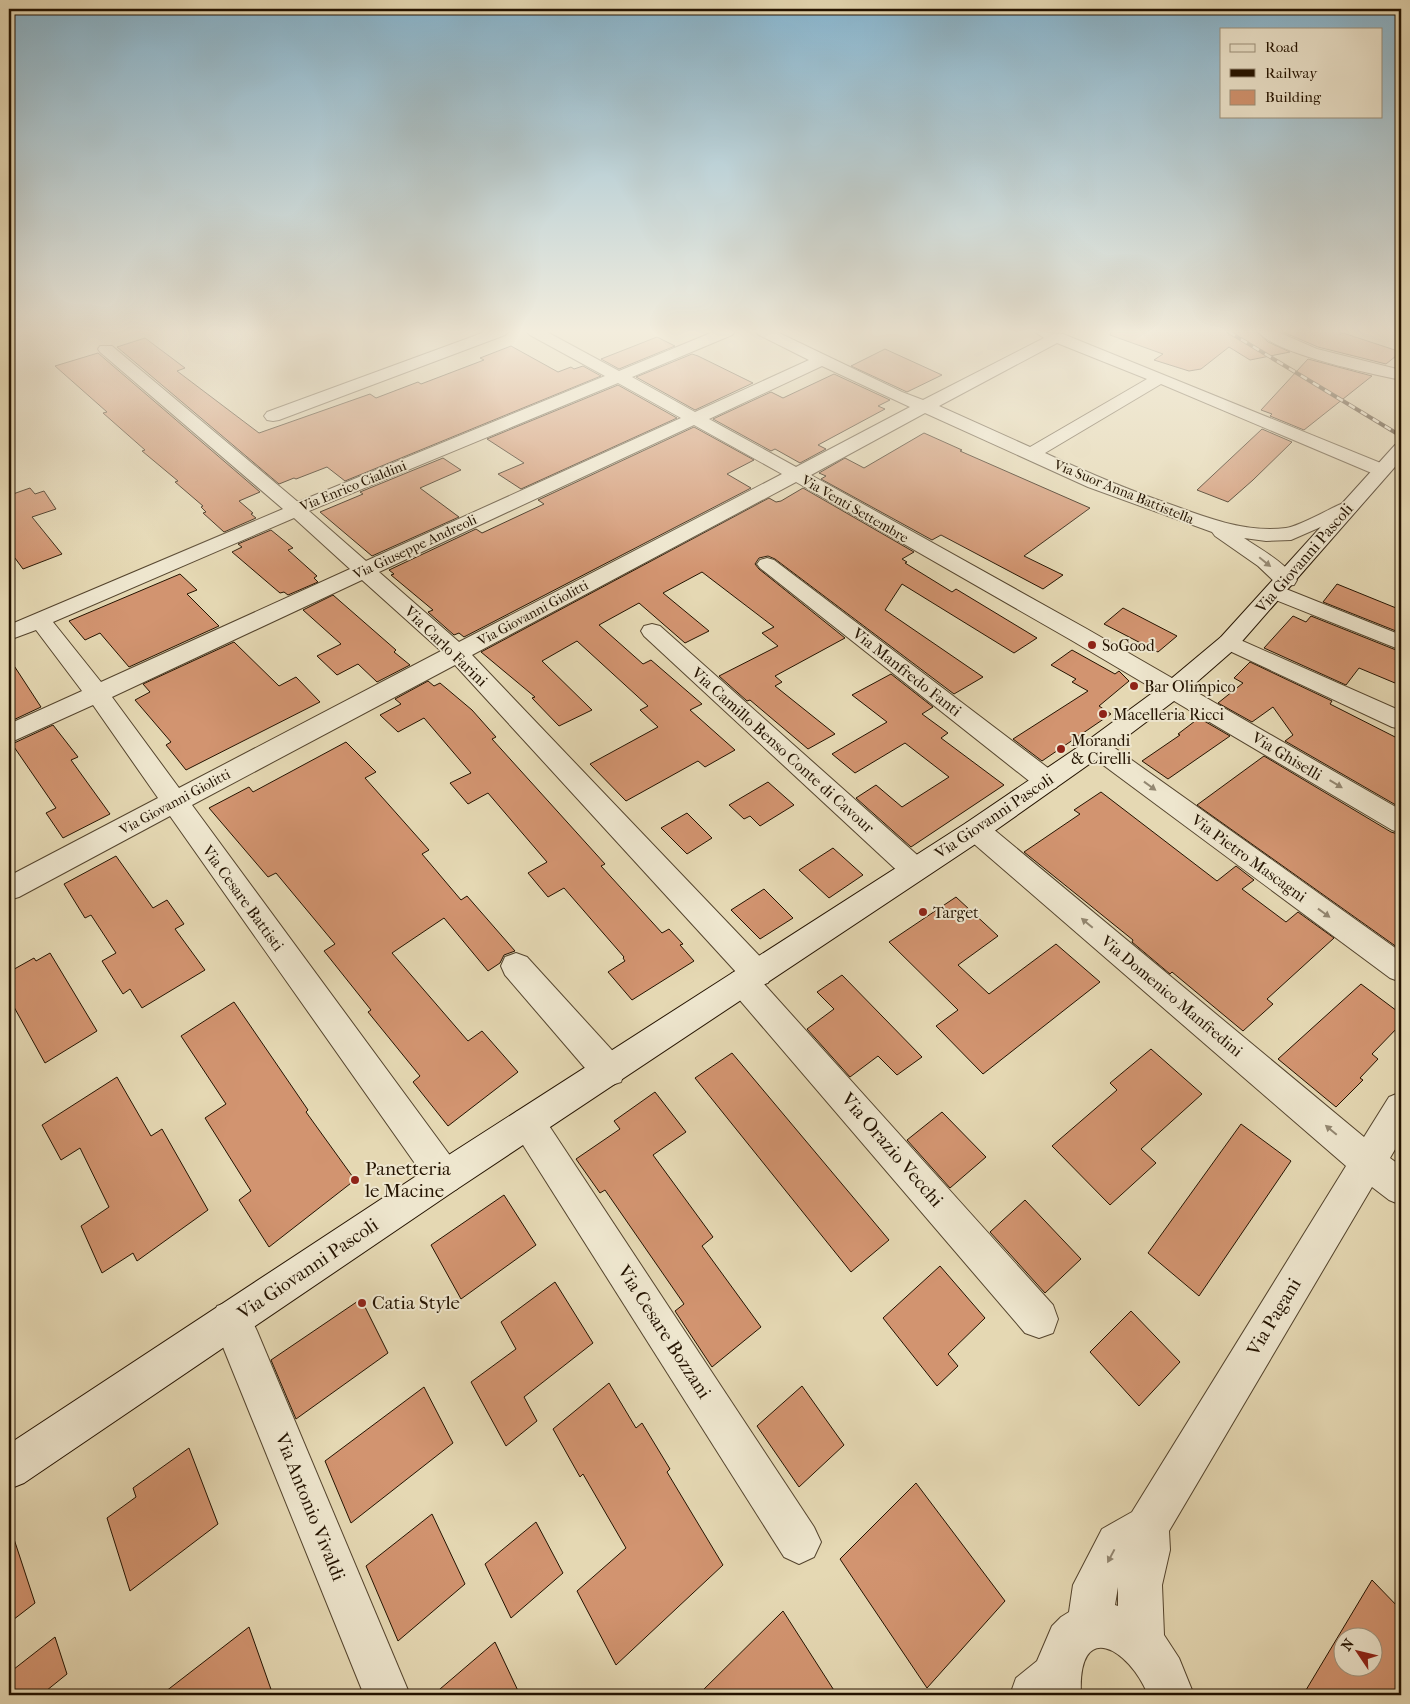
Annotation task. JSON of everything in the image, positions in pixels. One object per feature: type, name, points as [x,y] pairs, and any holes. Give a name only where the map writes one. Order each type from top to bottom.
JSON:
[{"type":"street","name":"Via Carlo Farini","points":[[180,412],[296,510],[457,652],[750,978]]},
{"type":"street","points":[[273,416],[285,412]]},
{"type":"street","name":"Via Enrico Cialdini","points":[[9,633],[296,510],[535,412]]},
{"type":"street","name":"Via Venti Settembre","points":[[681,412],[1174,689]]},
{"type":"street","name":"Via Giuseppe Andreoli","points":[[9,734],[711,412]]},
{"type":"street","name":"Via Giovanni Giolitti","points":[[9,889],[915,412]]},
{"type":"street","name":"Via Suor Anna Battistella","points":[[934,412],[1128,496],[1212,526]]},
{"type":"street","points":[[1032,454],[1104,412]]},
{"type":"street","points":[[1241,412],[1381,470]]},
{"type":"street","name":"Via Giovanni Pascoli","points":[[9,1468],[445,1177],[976,830],[1096,747],[1174,689],[1228,642],[1281,586],[1401,449]]},
{"type":"street","points":[[1212,526],[1242,532],[1291,534],[1348,508]]},
{"type":"street","points":[[1212,526],[1246,547],[1281,586],[1401,642]]},
{"type":"street","points":[[1283,535],[1298,546],[1304,560]]},
{"type":"street","name":"Via Manfredo Fanti","points":[[767,564],[1047,780]]},
{"type":"street","name":"Via Cesare Battisti","points":[[39,619],[97,694],[445,1177]]},
{"type":"street","name":"Via Camillo Benso Conte di Cavour","points":[[652,631],[914,869]]},
{"type":"street","points":[[1228,642],[1401,721]]},
{"type":"street","name":"Via Ghiselli","points":[[1174,689],[1401,823]]},
{"type":"street","name":"Via Pietro Mascagni","points":[[1096,747],[1401,969]]},
{"type":"street","name":"Via Domenico Manfredini","points":[[976,830],[1401,1188]]},
{"type":"street","points":[[516,966],[609,1070]]},
{"type":"street","name":"Via Orazio Vecchi","points":[[750,978],[1039,1319]]},
{"type":"street","name":"Via Pagani","points":[[1148,1527],[1401,1108]]},
{"type":"street","name":"Via Cesare Bozzani","points":[[528,1123],[799,1542]]},
{"type":"street","name":"Via Antonio Vivaldi","points":[[231,1320],[247,1354],[387,1695]]},
{"type":"street","points":[[1090,1627],[1095,1585],[1117,1544],[1148,1527],[1148,1550],[1140,1585],[1141,1644]]},
{"type":"street","points":[[1050,1688],[1064,1648],[1076,1635],[1090,1627],[1115,1628],[1141,1644],[1159,1666],[1171,1695]]},
{"type":"building","points":[[166,412],[260,492],[239,501],[256,518],[224,532],[203,513],[206,512],[201,507],[203,506],[175,482],[178,481],[142,451],[145,450],[103,413]]},
{"type":"building","points":[[193,412],[231,412],[259,433],[320,412],[514,412],[345,481],[327,467],[279,484]]},
{"type":"building","points":[[554,412],[665,412],[677,418],[521,489],[498,474],[524,463],[487,439]]},
{"type":"building","points":[[729,412],[880,412],[818,445],[826,449],[800,463],[775,449],[771,451],[713,419]]},
{"type":"building","points":[[1265,412],[1327,412],[1304,430],[1270,416],[1272,414]]},
{"type":"building","points":[[694,427],[754,460],[727,474],[751,488],[464,637],[459,633],[454,635],[428,612],[433,610],[391,575],[394,574],[389,570],[476,529],[482,533],[544,504],[538,500]]},
{"type":"building","points":[[1262,429],[1292,442],[1228,502],[1197,490]]},
{"type":"building","points":[[924,433],[962,450],[960,451],[1090,508],[1024,556],[1063,575],[1043,589],[941,535],[932,540],[821,479],[826,476],[819,473],[845,458],[864,468]]},
{"type":"building","points":[[443,458],[461,470],[420,488],[459,517],[372,556],[320,512],[363,494],[360,492]]},
{"type":"building","points":[[30,488],[35,494],[44,491],[56,509],[32,517],[62,554],[23,569],[9,550],[9,489],[13,494]]},
{"type":"building","points":[[803,488],[914,552],[902,559],[907,562],[905,563],[952,592],[956,589],[1037,638],[1014,653],[902,584],[885,610],[983,677],[954,694],[775,559],[768,556],[759,558],[755,564],[759,569],[845,638],[775,676],[782,682],[775,686],[835,734],[808,749],[750,700],[747,701],[719,676],[778,646],[762,633],[774,627],[702,572],[663,593],[709,631],[685,643],[639,603],[599,625],[643,664],[651,660],[702,704],[690,710],[735,750],[705,767],[698,761],[626,801],[590,764],[658,727],[640,710],[648,706],[577,641],[542,661],[592,710],[559,726],[532,698],[535,697],[481,652],[769,498],[776,502],[781,501]]},
{"type":"building","points":[[271,530],[293,548],[288,550],[317,576],[314,578],[318,582],[288,595],[284,592],[280,593],[232,552],[242,547],[238,544]]},
{"type":"building","points":[[180,574],[197,590],[187,594],[219,626],[129,667],[100,633],[85,640],[69,621]]},
{"type":"building","points":[[1337,584],[1401,610],[1401,633],[1323,602]]},
{"type":"building","points":[[333,595],[396,650],[394,652],[410,665],[377,682],[358,664],[337,675],[317,656],[341,644],[303,610]]},
{"type":"building","points":[[1123,608],[1177,636],[1158,652],[1104,624]]},
{"type":"building","points":[[1293,616],[1306,622],[1311,616],[1401,652],[1401,674],[1395,683],[1359,668],[1346,685],[1264,648]]},
{"type":"building","points":[[234,642],[279,686],[296,677],[320,702],[186,770],[166,745],[171,742],[135,700],[150,692],[143,684]]},
{"type":"building","points":[[1072,650],[1115,674],[1119,671],[1129,681],[1099,706],[1111,714],[1042,761],[1013,739],[1088,691],[1072,682],[1076,679],[1051,665]]},
{"type":"building","points":[[9,658],[41,707],[9,722]]},
{"type":"building","points":[[1250,662],[1332,701],[1330,704],[1401,740],[1401,808],[1285,741],[1293,735],[1273,707],[1252,722],[1218,703],[1243,683],[1234,678]]},
{"type":"building","points":[[891,674],[933,707],[922,714],[948,733],[941,738],[1004,785],[911,847],[856,798],[876,785],[902,807],[949,777],[905,743],[855,773],[832,754],[887,722],[852,695]]},
{"type":"building","points":[[428,681],[434,686],[440,683],[472,710],[496,737],[492,739],[605,864],[601,866],[662,933],[669,929],[683,944],[680,945],[694,961],[632,1000],[608,972],[625,961],[624,957],[564,888],[548,897],[528,873],[547,862],[488,793],[468,804],[450,783],[471,773],[424,718],[398,732],[380,715],[401,704],[395,699]]},
{"type":"building","points":[[1199,718],[1230,736],[1168,779],[1142,761],[1180,735],[1178,734]]},
{"type":"building","points":[[53,725],[78,757],[71,760],[110,814],[63,838],[46,813],[56,808],[12,744]]},
{"type":"building","points":[[346,742],[376,772],[365,778],[429,850],[422,854],[461,900],[467,896],[515,951],[504,955],[500,963],[488,971],[444,918],[392,953],[468,1041],[482,1031],[518,1072],[448,1126],[413,1082],[420,1076],[368,1012],[371,1010],[324,951],[335,944],[276,873],[268,877],[209,808],[249,787],[253,792]]},
{"type":"building","points":[[1264,756],[1391,832],[1401,835],[1401,950],[1197,805]]},
{"type":"building","points":[[768,782],[794,805],[760,826],[750,816],[744,819],[729,805]]},
{"type":"building","points":[[1101,792],[1217,881],[1236,866],[1254,880],[1242,889],[1286,922],[1298,912],[1334,938],[1267,999],[1273,1004],[1243,1031],[1172,972],[1170,974],[1132,942],[1133,940],[1024,852],[1080,814],[1074,810]]},
{"type":"building","points":[[687,813],[712,838],[687,854],[661,828]]},
{"type":"building","points":[[833,848],[863,875],[829,898],[799,870]]},
{"type":"building","points":[[116,856],[153,908],[167,900],[184,924],[175,929],[205,970],[142,1008],[130,989],[123,994],[102,961],[116,953],[91,915],[85,918],[64,884]]},
{"type":"building","points":[[764,889],[793,918],[760,939],[731,910]]},
{"type":"building","points":[[956,897],[998,936],[958,965],[989,994],[1056,944],[1100,982],[983,1074],[936,1026],[958,1010],[889,942]]},
{"type":"building","points":[[50,953],[97,1031],[45,1063],[9,998],[9,972],[34,958],[36,961]]},
{"type":"building","points":[[842,975],[922,1057],[897,1075],[878,1056],[850,1077],[807,1029],[834,1009],[817,992]]},
{"type":"building","points":[[1361,984],[1401,1014],[1401,1024],[1372,1054],[1378,1059],[1360,1078],[1363,1080],[1336,1107],[1278,1059]]},
{"type":"building","points":[[234,1002],[308,1110],[306,1112],[355,1180],[269,1247],[239,1200],[251,1191],[205,1118],[226,1104],[181,1036]]},
{"type":"building","points":[[1151,1049],[1202,1094],[1141,1149],[1156,1163],[1110,1205],[1052,1146],[1117,1090],[1110,1083]]},
{"type":"building","points":[[732,1053],[889,1240],[851,1272],[695,1078]]},
{"type":"building","points":[[117,1077],[151,1136],[162,1129],[208,1210],[137,1261],[133,1253],[102,1273],[81,1226],[109,1207],[80,1148],[61,1160],[42,1125]]},
{"type":"building","points":[[655,1092],[686,1132],[653,1155],[713,1237],[702,1246],[761,1327],[712,1367],[675,1311],[684,1304],[605,1190],[600,1193],[576,1159],[620,1129],[614,1121]]},
{"type":"building","points":[[942,1112],[986,1157],[950,1188],[907,1140]]},
{"type":"building","points":[[1241,1124],[1291,1161],[1199,1296],[1148,1253]]},
{"type":"building","points":[[504,1195],[536,1245],[461,1299],[431,1245]]},
{"type":"building","points":[[1025,1200],[1081,1259],[1045,1293],[990,1232]]},
{"type":"building","points":[[940,1266],[985,1318],[948,1354],[958,1366],[937,1386],[883,1318]]},
{"type":"building","points":[[555,1282],[593,1343],[524,1397],[537,1421],[506,1446],[471,1382],[516,1349],[501,1322]]},
{"type":"building","points":[[361,1299],[388,1353],[296,1419],[271,1360]]},
{"type":"building","points":[[1131,1311],[1180,1362],[1139,1406],[1090,1352]]},
{"type":"building","points":[[609,1383],[636,1428],[642,1423],[670,1469],[667,1472],[723,1565],[616,1665],[577,1591],[626,1548],[583,1474],[580,1477],[553,1429]]},
{"type":"building","points":[[802,1386],[844,1445],[799,1487],[757,1426]]},
{"type":"building","points":[[424,1387],[453,1443],[351,1523],[325,1461]]},
{"type":"building","points":[[189,1448],[218,1524],[130,1591],[107,1518],[136,1497],[133,1488]]},
{"type":"building","points":[[916,1483],[1005,1601],[927,1688],[840,1559]]},
{"type":"building","points":[[432,1514],[465,1584],[398,1641],[366,1566]]},
{"type":"building","points":[[536,1522],[563,1573],[511,1618],[485,1564]]},
{"type":"building","points":[[9,1536],[13,1536],[35,1603],[9,1623]]},
{"type":"building","points":[[1372,1580],[1401,1610],[1401,1695],[1303,1695],[1332,1647],[1332,1676],[1382,1676],[1382,1626],[1344,1626]]},
{"type":"building","points":[[783,1611],[837,1695],[698,1695]]},
{"type":"building","points":[[249,1627],[273,1695],[161,1695]]},
{"type":"building","points":[[55,1637],[67,1674],[41,1695],[9,1695],[9,1673]]},
{"type":"building","points":[[495,1642],[520,1695],[433,1695]]},
{"type":"railway","points":[[1361,412],[1401,436]]},
{"type":"place","name":"SoGood","points":[[1092,645]]},
{"type":"place","name":"Bar Olimpico","points":[[1134,686]]},
{"type":"place","name":"Macelleria Ricci","points":[[1103,714]]},
{"type":"place","name":"Morandi & Cirelli","points":[[1061,749]]},
{"type":"place","name":"Target","points":[[923,912]]},
{"type":"place","name":"Panetteria le Macine","points":[[355,1180]]},
{"type":"place","name":"Catia Style","points":[[362,1303]]}]
